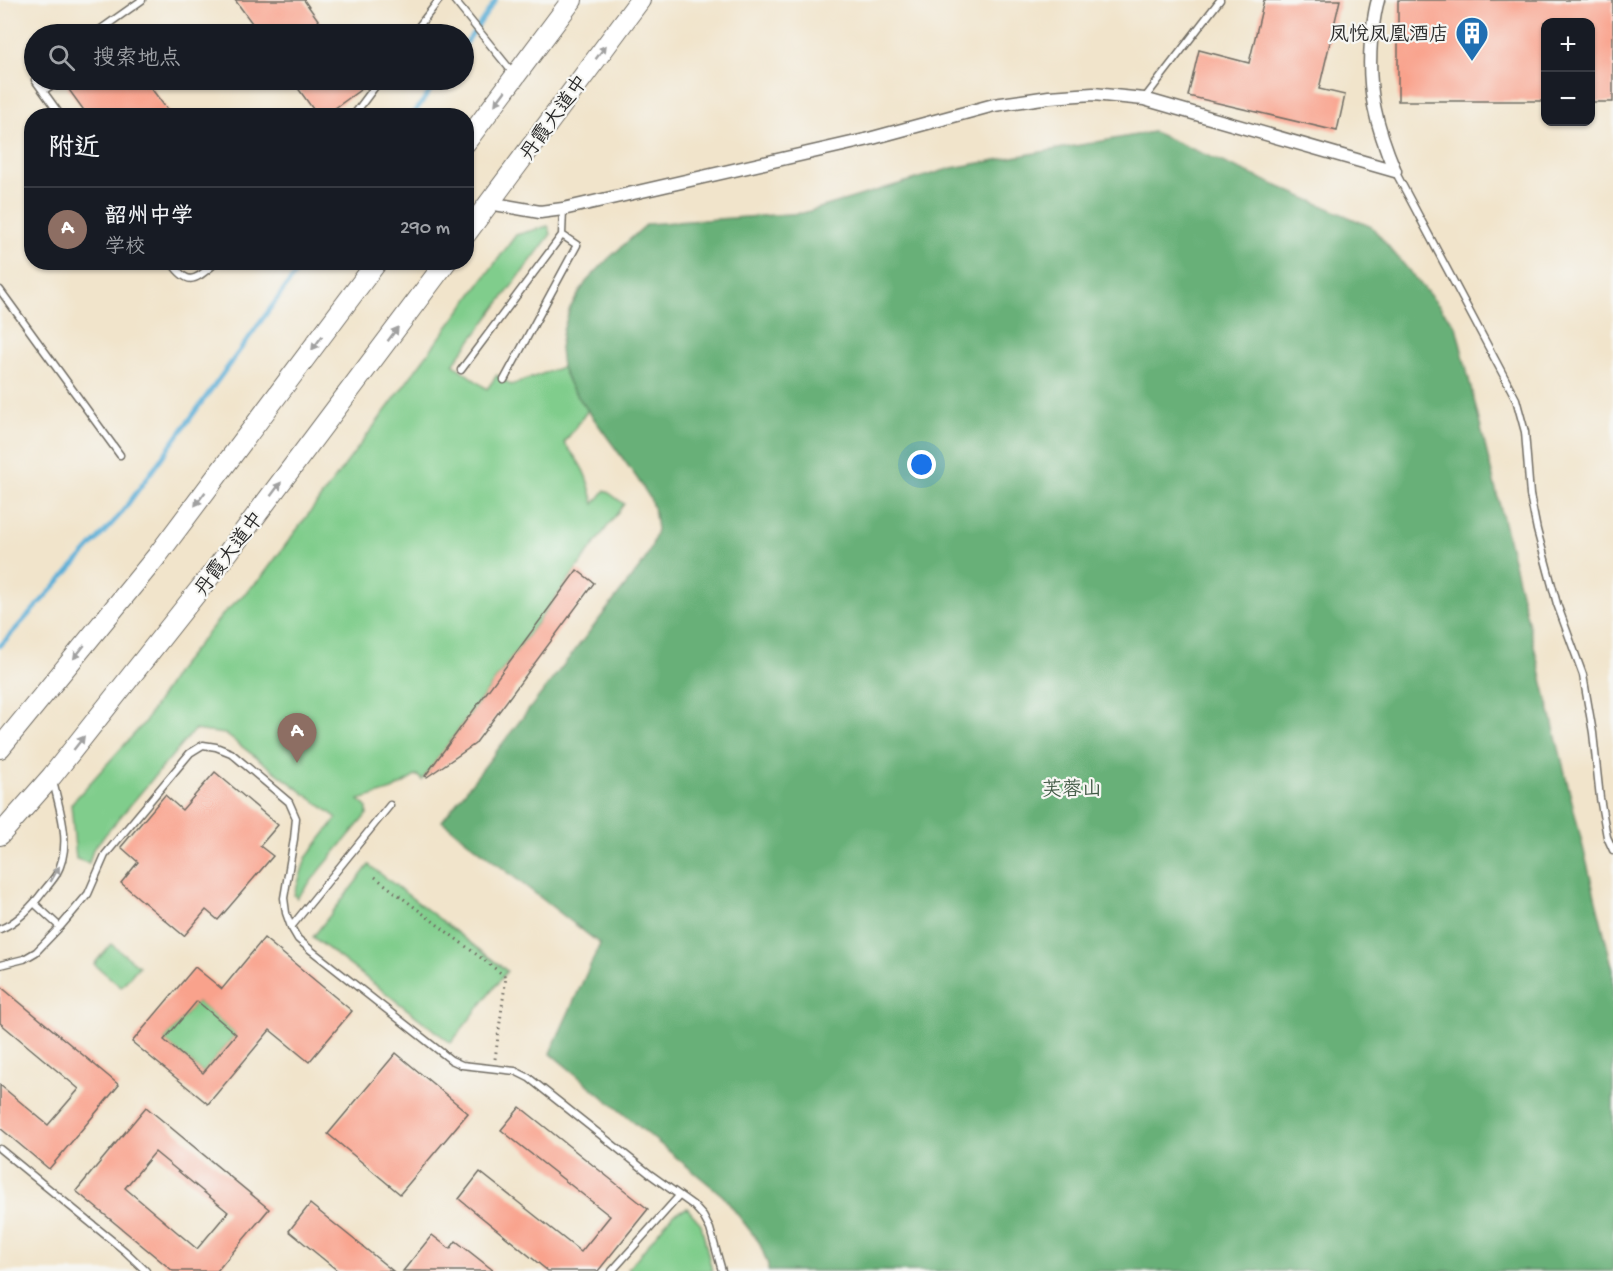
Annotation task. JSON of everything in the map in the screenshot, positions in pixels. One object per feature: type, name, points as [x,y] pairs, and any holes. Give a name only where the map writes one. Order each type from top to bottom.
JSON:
[{"type":"main road","points":[[474,131],[572,0]]},
{"type":"main road","name":"丹霞大道中","points":[[474,223],[640,0]]},
{"type":"main road","points":[[0,748],[157,556],[371,270]]},
{"type":"main road","name":"丹霞大道中","points":[[0,835],[52,776],[218,566],[440,270]]},
{"type":"street","points":[[1378,0],[1374,12],[1369,66],[1372,98],[1381,139],[1395,171]]},
{"type":"street","points":[[489,203],[540,212],[563,210],[865,140],[994,105],[1049,97],[1093,94],[1144,99],[1395,171]]},
{"type":"lane","points":[[108,24],[142,0]]},
{"type":"lane","points":[[421,24],[439,0]]},
{"type":"lane","points":[[454,0],[516,76]]},
{"type":"lane","points":[[1144,99],[1220,0]]},
{"type":"lane","points":[[359,108],[372,90]]},
{"type":"lane","points":[[43,91],[55,108]]},
{"type":"lane","points":[[1395,171],[1516,399],[1526,432],[1530,495],[1537,531],[1557,604],[1583,675],[1593,733],[1600,798],[1607,837],[1613,849]]},
{"type":"lane","points":[[461,370],[562,234],[563,210]]},
{"type":"lane","points":[[504,380],[577,245],[562,234]]},
{"type":"lane","points":[[177,270],[182,276],[190,279],[206,270]]},
{"type":"lane","points":[[0,290],[120,455]]},
{"type":"lane","points":[[0,965],[24,959],[36,952],[60,927],[88,894],[105,855],[190,753],[203,745],[231,753],[289,802],[296,819],[284,898],[286,913],[298,939],[451,1060],[462,1065],[515,1071],[529,1077],[651,1175],[693,1204],[710,1229],[722,1271]]},
{"type":"lane","points":[[0,929],[11,925],[34,903],[56,876],[65,850],[66,837],[52,776]]},
{"type":"lane","points":[[291,927],[390,805]]},
{"type":"lane","points":[[34,903],[60,927]]},
{"type":"lane","points":[[0,1149],[146,1271]]},
{"type":"lane","points":[[612,1271],[679,1196]]},
{"type":"path","points":[[375,877],[506,978],[494,1069]]},
{"type":"green space","name":"芙蓉山","points":[[1153,132],[1372,227],[1456,326],[1613,970],[1613,1271],[768,1271],[759,1242],[723,1196],[550,1053],[600,944],[442,821],[643,563],[657,530],[650,498],[571,387],[562,367],[560,348],[570,308],[586,282],[608,259],[647,224],[803,213],[952,168]]},
{"type":"green space","points":[[548,226],[551,234],[453,364],[487,389],[497,375],[511,385],[562,367],[571,387],[588,410],[564,443],[584,471],[594,504],[605,490],[624,504],[422,780],[417,775],[392,790],[359,800],[367,808],[367,814],[297,898],[294,895],[306,858],[337,818],[225,734],[194,730],[93,849],[89,863],[76,859],[71,804],[144,723],[178,669],[224,613],[261,578],[516,235]]},
{"type":"green space","points":[[369,865],[507,971],[451,1043],[313,937]]},
{"type":"green space","points":[[111,944],[139,966],[121,987],[94,964]]},
{"type":"green space","points":[[197,1001],[236,1034],[203,1073],[164,1040]]},
{"type":"green space","points":[[687,1208],[701,1224],[712,1271],[631,1271],[628,1269],[673,1214]]},
{"type":"building","points":[[235,0],[304,0],[321,24],[253,24]]},
{"type":"building","points":[[1264,0],[1340,0],[1319,89],[1345,95],[1337,131],[1188,96],[1199,50],[1249,63]]},
{"type":"building","name":"凤悦凤凰酒店","points":[[1398,0],[1613,0],[1613,102],[1595,102],[1595,18],[1541,18],[1541,101],[1398,101]]},
{"type":"building","points":[[69,90],[152,90],[166,108],[82,108]]},
{"type":"building","points":[[299,90],[360,90],[335,108],[312,108]]},
{"type":"building","points":[[577,570],[594,583],[475,744],[427,777],[425,776]]},
{"type":"building","points":[[215,772],[278,825],[260,846],[273,856],[218,920],[206,910],[184,936],[121,883],[138,862],[121,847],[165,795],[182,810]]},
{"type":"building","points":[[264,938],[352,1011],[309,1062],[270,1030],[208,1104],[132,1042],[195,967],[222,989]],"holes":[[[197,1001],[236,1034],[203,1073],[164,1040]]]},
{"type":"building","points":[[0,986],[119,1085],[49,1169],[0,1128],[0,1085],[48,1125],[79,1089],[0,1023]]},
{"type":"building","points":[[396,1053],[468,1113],[400,1194],[328,1134]]},
{"type":"building","points":[[146,1107],[269,1209],[217,1271],[173,1271],[76,1191]],"holes":[[[155,1152],[228,1212],[197,1249],[125,1188]]]},
{"type":"building","points":[[520,1107],[648,1209],[598,1271],[548,1271],[459,1199],[480,1172],[581,1252],[610,1216],[501,1130]]},
{"type":"building","points":[[310,1204],[393,1271],[338,1271],[289,1231]]},
{"type":"building","points":[[432,1235],[450,1249],[456,1241],[494,1271],[403,1271]]},
{"type":"waterway","points":[[474,32],[496,0]]},
{"type":"waterway","points":[[418,108],[431,90]]},
{"type":"waterway","points":[[0,646],[120,515],[298,270]]},
{"type":"place","name":"凤悦凤凰酒店","points":[[1472,62]]},
{"type":"place","name":"韶州中学","points":[[297,763]]}]
